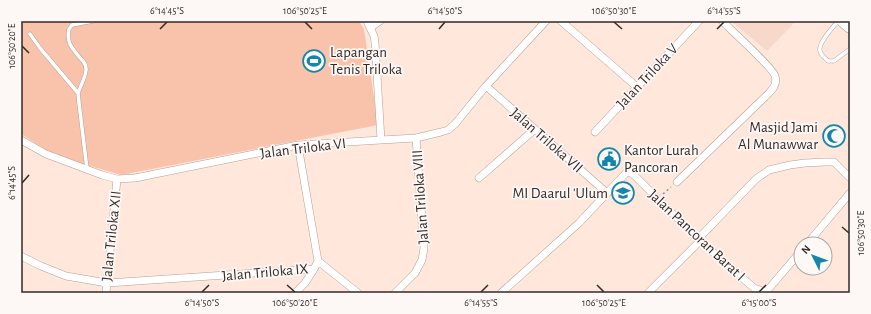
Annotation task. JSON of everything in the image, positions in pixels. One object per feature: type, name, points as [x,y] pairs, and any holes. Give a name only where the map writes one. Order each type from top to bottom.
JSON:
[{"type":"main road","points":[[838,23],[850,27]]},
{"type":"street","points":[[380,21],[368,24],[375,42],[381,140]]},
{"type":"street","name":"Jalan Triloka VI","points":[[21,140],[46,154],[102,175],[117,179],[135,178],[298,145],[416,138],[448,130],[455,124],[486,86],[546,21]]},
{"type":"street","points":[[560,21],[637,88]]},
{"type":"street","name":"Jalan Triloka V","points":[[596,132],[699,21]]},
{"type":"street","points":[[677,182],[769,94],[776,83],[775,75],[768,66],[722,21]]},
{"type":"street","name":"Jalan Triloka VII","points":[[486,86],[607,193]]},
{"type":"street","points":[[479,178],[534,130]]},
{"type":"street","name":"Jalan Triloka VIII","points":[[395,293],[415,273],[422,260],[424,248],[416,138]]},
{"type":"street","name":"Jalan Triloka IX","points":[[21,256],[66,276],[107,283],[314,269],[318,261],[298,145]]},
{"type":"street","points":[[648,293],[756,179],[769,170],[790,164],[834,162],[850,178]]},
{"type":"street","name":"Jalan Pancoran Barat I","points":[[607,193],[626,172],[634,174],[699,240],[752,290],[767,292]]},
{"type":"street","name":"Jalan Triloka XII","points":[[106,293],[117,179]]},
{"type":"street","points":[[501,293],[579,223],[607,193]]},
{"type":"street","points":[[814,236],[850,193]]},
{"type":"street","name":"Jalan Triloka IX","points":[[318,261],[358,293]]},
{"type":"street","points":[[767,292],[793,261]]},
{"type":"street","points":[[295,293],[305,283],[314,269]]},
{"type":"lane","points":[[87,169],[78,93],[87,69],[84,63],[74,52],[68,39],[69,29],[72,25],[93,21]]},
{"type":"lane","points":[[838,23],[820,46],[822,55],[828,61],[834,61],[850,49]]},
{"type":"lane","points":[[30,34],[78,93]]},
{"type":"path","points":[[658,199],[677,182]]},
{"type":"shaded area","points":[[21,21],[359,21],[364,29],[378,125],[121,175],[56,156],[21,134]]},
{"type":"shaded area","points":[[731,21],[796,21],[767,51]]},
{"type":"place","name":"Lapangan Tenis Triloka","points":[[314,61]]},
{"type":"place","name":"Masjid Jami Al Munawwar","points":[[834,136]]},
{"type":"place","name":"Kantor Lurah Pancoran","points":[[609,159]]},
{"type":"place","name":"MI Daarul 'Ulum","points":[[623,193]]}]
